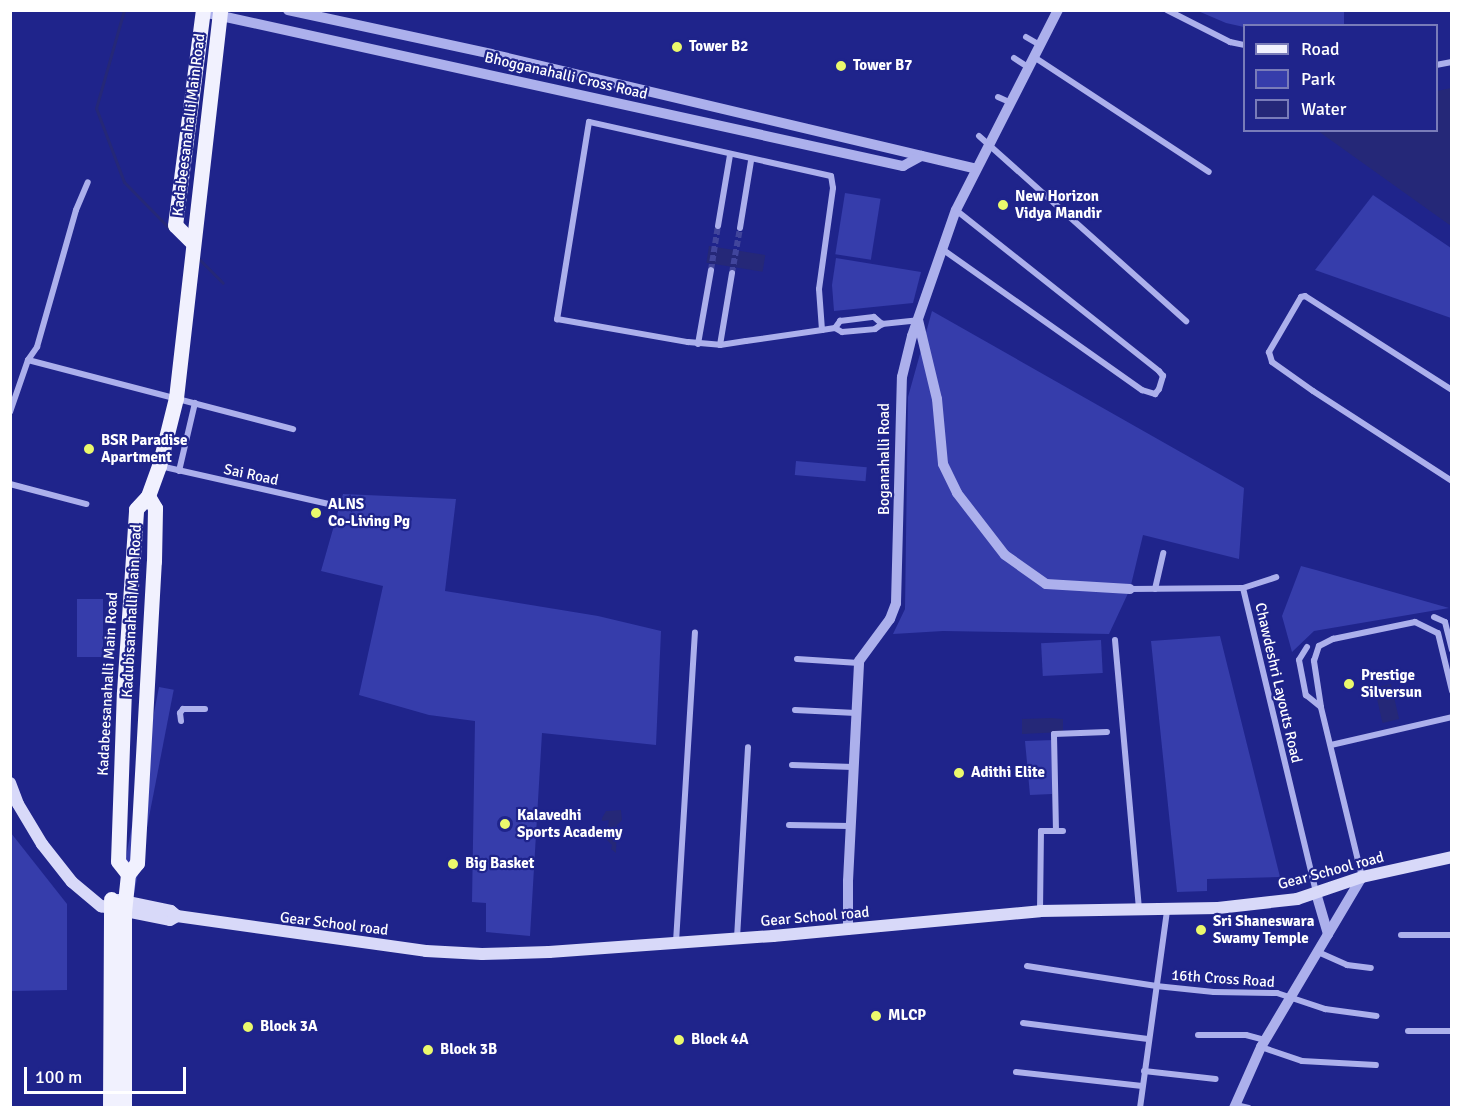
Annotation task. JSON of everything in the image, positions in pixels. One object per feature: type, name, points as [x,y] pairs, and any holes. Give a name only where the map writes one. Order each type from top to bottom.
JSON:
[{"type":"main road","name":"Kadabeesanahalli Main Road","points":[[194,243],[175,225],[203,11]]},
{"type":"main road","name":"Kadabeesanahalli Main Road","points":[[194,243],[220,13]]},
{"type":"main road","points":[[148,496],[159,466],[176,398],[194,243]]},
{"type":"main road","name":"Kadabeesanahalli Main Road","points":[[128,874],[118,861],[126,658],[136,509],[148,496]]},
{"type":"main road","name":"Kadubisanahalli Main Road","points":[[117,905],[128,874],[137,863],[155,508],[148,496]]},
{"type":"main road","points":[[126,658],[149,658]]},
{"type":"main road","name":"Gear School road","points":[[10,783],[18,804],[42,844],[72,882],[101,906],[117,905],[170,920],[177,916],[426,951],[482,954],[848,930],[1040,911],[1167,911],[1297,898],[1362,877],[1452,857]]},
{"type":"main road","points":[[110,1107],[117,905]]},
{"type":"main road","points":[[117,905],[124,1107]]},
{"type":"street","name":"Bhogganahalli Cross Road","points":[[288,10],[490,54],[976,169]]},
{"type":"street","name":"Boganahalli Road","points":[[848,930],[850,826],[859,663],[867,646],[890,619],[896,603],[900,517],[899,411],[902,377],[918,320],[956,210],[1009,102],[1058,10]]},
{"type":"street","points":[[1167,10],[1230,42],[1243,45]]},
{"type":"street","name":"Bhogganahalli Cross Road","points":[[203,11],[903,166],[921,156]]},
{"type":"street","points":[[1026,37],[1040,45]]},
{"type":"street","points":[[485,73],[490,54]]},
{"type":"street","points":[[1034,57],[1209,172]]},
{"type":"street","points":[[1014,58],[1028,67]]},
{"type":"street","points":[[998,97],[1009,102]]},
{"type":"street","points":[[822,330],[819,289],[833,181],[831,176],[751,161],[589,122],[557,319],[698,344],[720,345],[822,330],[835,328],[842,332],[875,329],[882,324],[918,320],[937,399],[943,464],[957,493],[1005,555],[1046,584],[1130,589]]},
{"type":"street","points":[[979,136],[1186,321]]},
{"type":"street","points":[[718,226],[730,155]]},
{"type":"street","points":[[740,228],[751,161]]},
{"type":"street","points":[[10,412],[28,360],[37,347],[76,210],[88,182]]},
{"type":"street","points":[[942,249],[1142,390],[1155,394],[1159,389],[1163,376],[1159,371],[956,210]]},
{"type":"street","points":[[698,344],[711,270]]},
{"type":"street","points":[[720,345],[732,273]]},
{"type":"street","points":[[1452,390],[1305,296],[1301,297],[1269,352],[1272,362],[1313,391],[1452,481]]},
{"type":"street","points":[[835,328],[840,321],[874,317],[882,324]]},
{"type":"street","points":[[28,360],[293,429]]},
{"type":"street","points":[[179,471],[195,403]]},
{"type":"street","name":"Sai Road","points":[[159,466],[338,506]]},
{"type":"street","points":[[10,483],[86,504]]},
{"type":"street","points":[[1155,589],[1163,554]]},
{"type":"street","points":[[1243,588],[1276,577]]},
{"type":"street","name":"Chawdeshri Layouts Road","points":[[1130,589],[1243,588],[1316,893]]},
{"type":"street","points":[[1434,617],[1445,622],[1452,650]]},
{"type":"street","points":[[1250,1107],[1235,1106],[1263,1043],[1362,877],[1321,707],[1314,661],[1319,645],[1333,639],[1415,622],[1438,633],[1451,688]]},
{"type":"street","points":[[676,943],[695,633]]},
{"type":"street","points":[[1115,640],[1139,911]]},
{"type":"street","points":[[1307,647],[1299,660],[1306,694],[1321,707]]},
{"type":"street","points":[[797,659],[859,663]]},
{"type":"street","points":[[181,721],[180,713],[183,709],[204,709]]},
{"type":"street","points":[[795,710],[856,713]]},
{"type":"street","points":[[1330,745],[1452,717]]},
{"type":"street","points":[[1040,911],[1041,831],[1059,831],[1054,734],[1107,732]]},
{"type":"street","points":[[737,938],[748,747]]},
{"type":"street","points":[[792,765],[853,767]]},
{"type":"street","points":[[789,825],[850,826]]},
{"type":"street","points":[[1316,893],[1328,933]]},
{"type":"street","points":[[1140,1107],[1167,911]]},
{"type":"street","points":[[1401,935],[1452,935]]},
{"type":"street","points":[[1318,951],[1347,965],[1371,968]]},
{"type":"street","name":"16th Cross Road","points":[[1027,966],[1156,986],[1214,992],[1277,993],[1325,1009],[1377,1016]]},
{"type":"street","points":[[1023,1023],[1148,1039]]},
{"type":"street","points":[[1408,1031],[1452,1031]]},
{"type":"street","points":[[1198,1035],[1246,1035],[1302,1060],[1376,1065]]},
{"type":"street","points":[[1144,1071],[1216,1079]]},
{"type":"street","points":[[1016,1072],[1142,1086]]},
{"type":"green space","points":[[1198,11],[1344,11],[1344,24],[1243,24],[1243,27],[1226,23]]},
{"type":"green space","points":[[845,193],[881,199],[871,260],[835,254]]},
{"type":"green space","points":[[1373,195],[1451,248],[1451,318],[1315,270]]},
{"type":"green space","points":[[836,258],[921,272],[913,303],[834,311],[832,285]]},
{"type":"green space","points":[[932,311],[1244,488],[1239,559],[1143,535],[1130,589],[1109,634],[943,631],[893,634],[905,609],[908,397]]},
{"type":"green space","points":[[796,461],[867,467],[866,481],[795,475]]},
{"type":"green space","points":[[343,494],[456,499],[445,591],[598,616],[661,631],[656,745],[542,733],[530,936],[486,932],[486,903],[472,902],[475,721],[429,715],[359,695],[383,586],[321,571]]},
{"type":"green space","points":[[1301,566],[1449,608],[1314,631],[1292,652],[1282,616]]},
{"type":"green space","points":[[77,599],[103,599],[103,657],[77,657]]},
{"type":"green space","points":[[1220,636],[1280,877],[1207,879],[1207,891],[1177,892],[1151,641]]},
{"type":"green space","points":[[1101,640],[1103,673],[1043,676],[1041,643]]},
{"type":"green space","points":[[159,687],[174,690],[133,897],[119,894]]},
{"type":"green space","points":[[1054,740],[1052,794],[1030,795],[1025,741]]},
{"type":"green space","points":[[11,833],[67,904],[67,990],[11,991]]},
{"type":"water","points":[[1451,88],[1451,226],[1319,132],[1438,132],[1438,91]]},
{"type":"water","points":[[709,246],[765,255],[763,272],[706,263]]},
{"type":"water","points":[[1391,684],[1399,719],[1383,723],[1374,688]]},
{"type":"water","points":[[1022,719],[1063,719],[1063,732],[1022,734]]},
{"type":"water","points":[[621,810],[622,820],[617,825],[616,853],[606,839],[609,820],[602,821],[602,818],[606,811]]},
{"type":"waterway","points":[[124,10],[96,108],[124,182],[169,228]]},
{"type":"waterway","points":[[198,258],[223,283]]},
{"type":"tunnel","points":[[711,270],[718,226]]},
{"type":"tunnel","points":[[732,273],[740,228]]},
{"type":"place","name":"Tower B2","points":[[677,47]]},
{"type":"place","name":"Tower B7","points":[[841,66]]},
{"type":"place","name":"New Horizon Vidya Mandir","points":[[1003,205]]},
{"type":"place","name":"BSR Paradise Apartment","points":[[89,449]]},
{"type":"place","name":"ALNS Co-Living Pg","points":[[316,513]]},
{"type":"place","name":"Prestige Silversun","points":[[1349,684]]},
{"type":"place","name":"Adithi Elite","points":[[959,773]]},
{"type":"place","name":"Kalavedhi Sports Academy","points":[[505,824]]},
{"type":"place","name":"Big Basket","points":[[453,864]]},
{"type":"place","name":"Sri Shaneswara Swamy Temple","points":[[1201,930]]},
{"type":"place","name":"MLCP","points":[[876,1016]]},
{"type":"place","name":"Block 3A","points":[[248,1027]]},
{"type":"place","name":"Block 4A","points":[[679,1040]]},
{"type":"place","name":"Block 3B","points":[[428,1050]]}]
